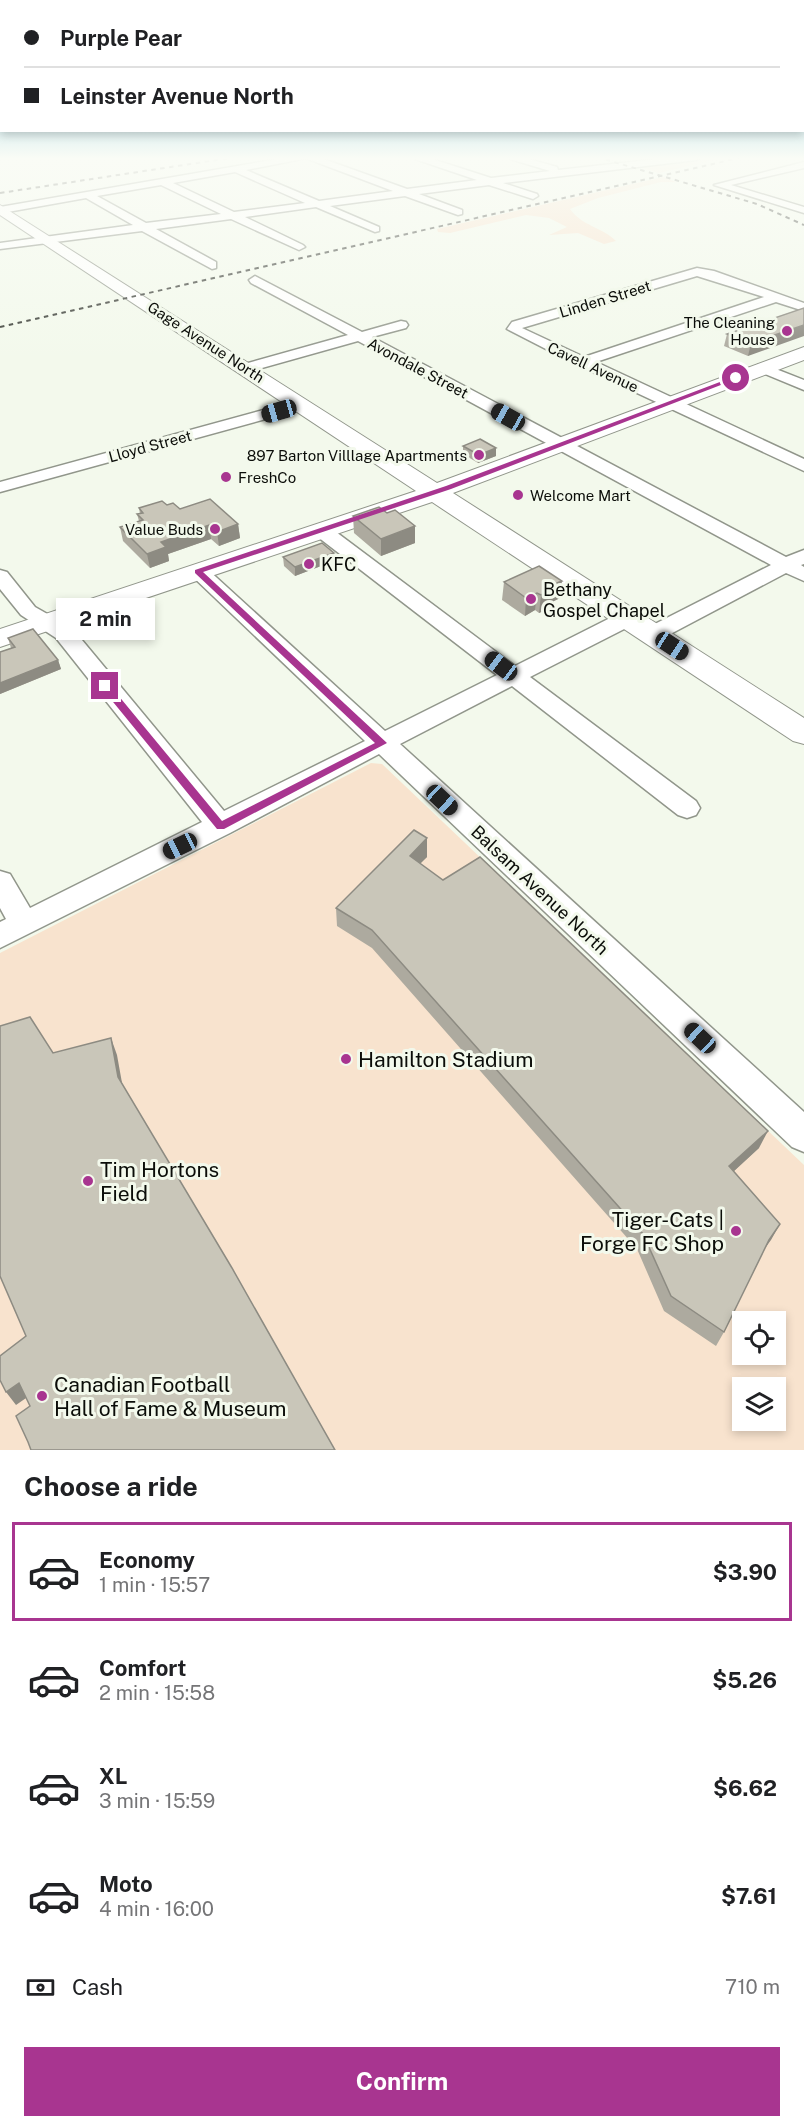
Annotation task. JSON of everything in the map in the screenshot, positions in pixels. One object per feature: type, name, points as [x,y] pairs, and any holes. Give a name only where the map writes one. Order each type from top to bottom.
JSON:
[{"type":"main road","name":"Gage Avenue North","points":[[22,225],[246,368],[804,733]]},
{"type":"main road","points":[[0,638],[435,493],[804,353]]},
{"type":"street","points":[[138,225],[212,265]]},
{"type":"street","points":[[0,246],[169,225]]},
{"type":"street","points":[[251,225],[299,247]]},
{"type":"street","points":[[365,225],[375,229]]},
{"type":"street","name":"Linden Street","points":[[514,328],[697,272],[710,274],[777,297]]},
{"type":"street","name":"Avondale Street","points":[[255,280],[560,444],[798,565]]},
{"type":"street","points":[[582,362],[777,297],[804,307]]},
{"type":"street","points":[[246,368],[401,325]]},
{"type":"street","name":"Cavell Avenue","points":[[514,328],[517,332],[804,466]]},
{"type":"street","points":[[763,368],[804,385]]},
{"type":"street","name":"Lloyd Street","points":[[0,487],[300,405]]},
{"type":"street","points":[[321,530],[687,808]]},
{"type":"street","points":[[653,634],[798,565]]},
{"type":"street","name":"Balsam Avenue North","points":[[198,571],[804,1136]]},
{"type":"street","points":[[0,576],[28,611],[64,633],[221,826]]},
{"type":"street","points":[[0,882],[12,930],[628,618]]},
{"type":"shaded area","points":[[456,225],[485,225],[450,233],[438,232],[437,229]]},
{"type":"shaded area","points":[[562,225],[591,225],[616,241],[604,244],[578,233],[549,235],[567,227]]},
{"type":"shaded area","name":"Hamilton Stadium","points":[[371,763],[382,764],[804,1165],[804,1450],[0,1450],[0,953]]},
{"type":"building","points":[[804,308],[804,325],[751,343],[727,334]]},
{"type":"building","points":[[480,439],[496,448],[479,455],[463,446]]},
{"type":"building","points":[[210,499],[238,524],[217,532],[209,525],[161,542],[166,547],[147,554],[120,527],[143,520],[137,514],[143,513],[139,508],[162,501],[167,505],[173,503],[180,509]]},
{"type":"building","points":[[379,507],[387,513],[395,510],[415,526],[381,539],[353,516]]},
{"type":"building","points":[[322,543],[334,553],[295,567],[283,557]]},
{"type":"building","points":[[539,566],[562,581],[552,585],[556,588],[541,595],[537,593],[526,598],[504,582]]},
{"type":"building","points":[[33,629],[58,660],[0,683],[0,652],[15,647],[8,638]]},
{"type":"building","points":[[414,830],[427,838],[410,856],[443,880],[480,857],[768,1131],[729,1166],[780,1224],[769,1240],[734,1311],[732,1311],[724,1332],[671,1296],[643,1234],[372,930],[336,908]]},
{"type":"building","name":"Tim Hortons Field","points":[[30,1017],[53,1053],[111,1038],[118,1077],[232,1268],[335,1450],[31,1450],[16,1416],[30,1406],[19,1383],[6,1392],[0,1380],[0,1356],[26,1336],[0,1276],[0,1026]]},
{"type":"railway","points":[[0,327],[447,225]]},
{"type":"place","name":"The Cleaning House","points":[[787,331]]},
{"type":"place","name":"897 Barton Villlage Apartments","points":[[479,455]]},
{"type":"place","name":"FreshCo","points":[[226,477]]},
{"type":"place","name":"Welcome Mart","points":[[518,495]]},
{"type":"place","name":"Value Buds","points":[[215,529]]},
{"type":"place","name":"KFC","points":[[309,564]]},
{"type":"place","name":"Bethany Gospel Chapel","points":[[531,599]]},
{"type":"place","name":"Hamilton Stadium","points":[[346,1059]]},
{"type":"place","name":"Tim Hortons Field","points":[[88,1181]]},
{"type":"place","name":"Tiger-Cats | Forge FC Shop","points":[[736,1231]]},
{"type":"place","name":"Canadian Football Hall of Fame & Museum","points":[[42,1396]]},
{"type":"route","points":[[105,686],[221,826],[382,743],[198,571],[449,488],[736,378]]}]
